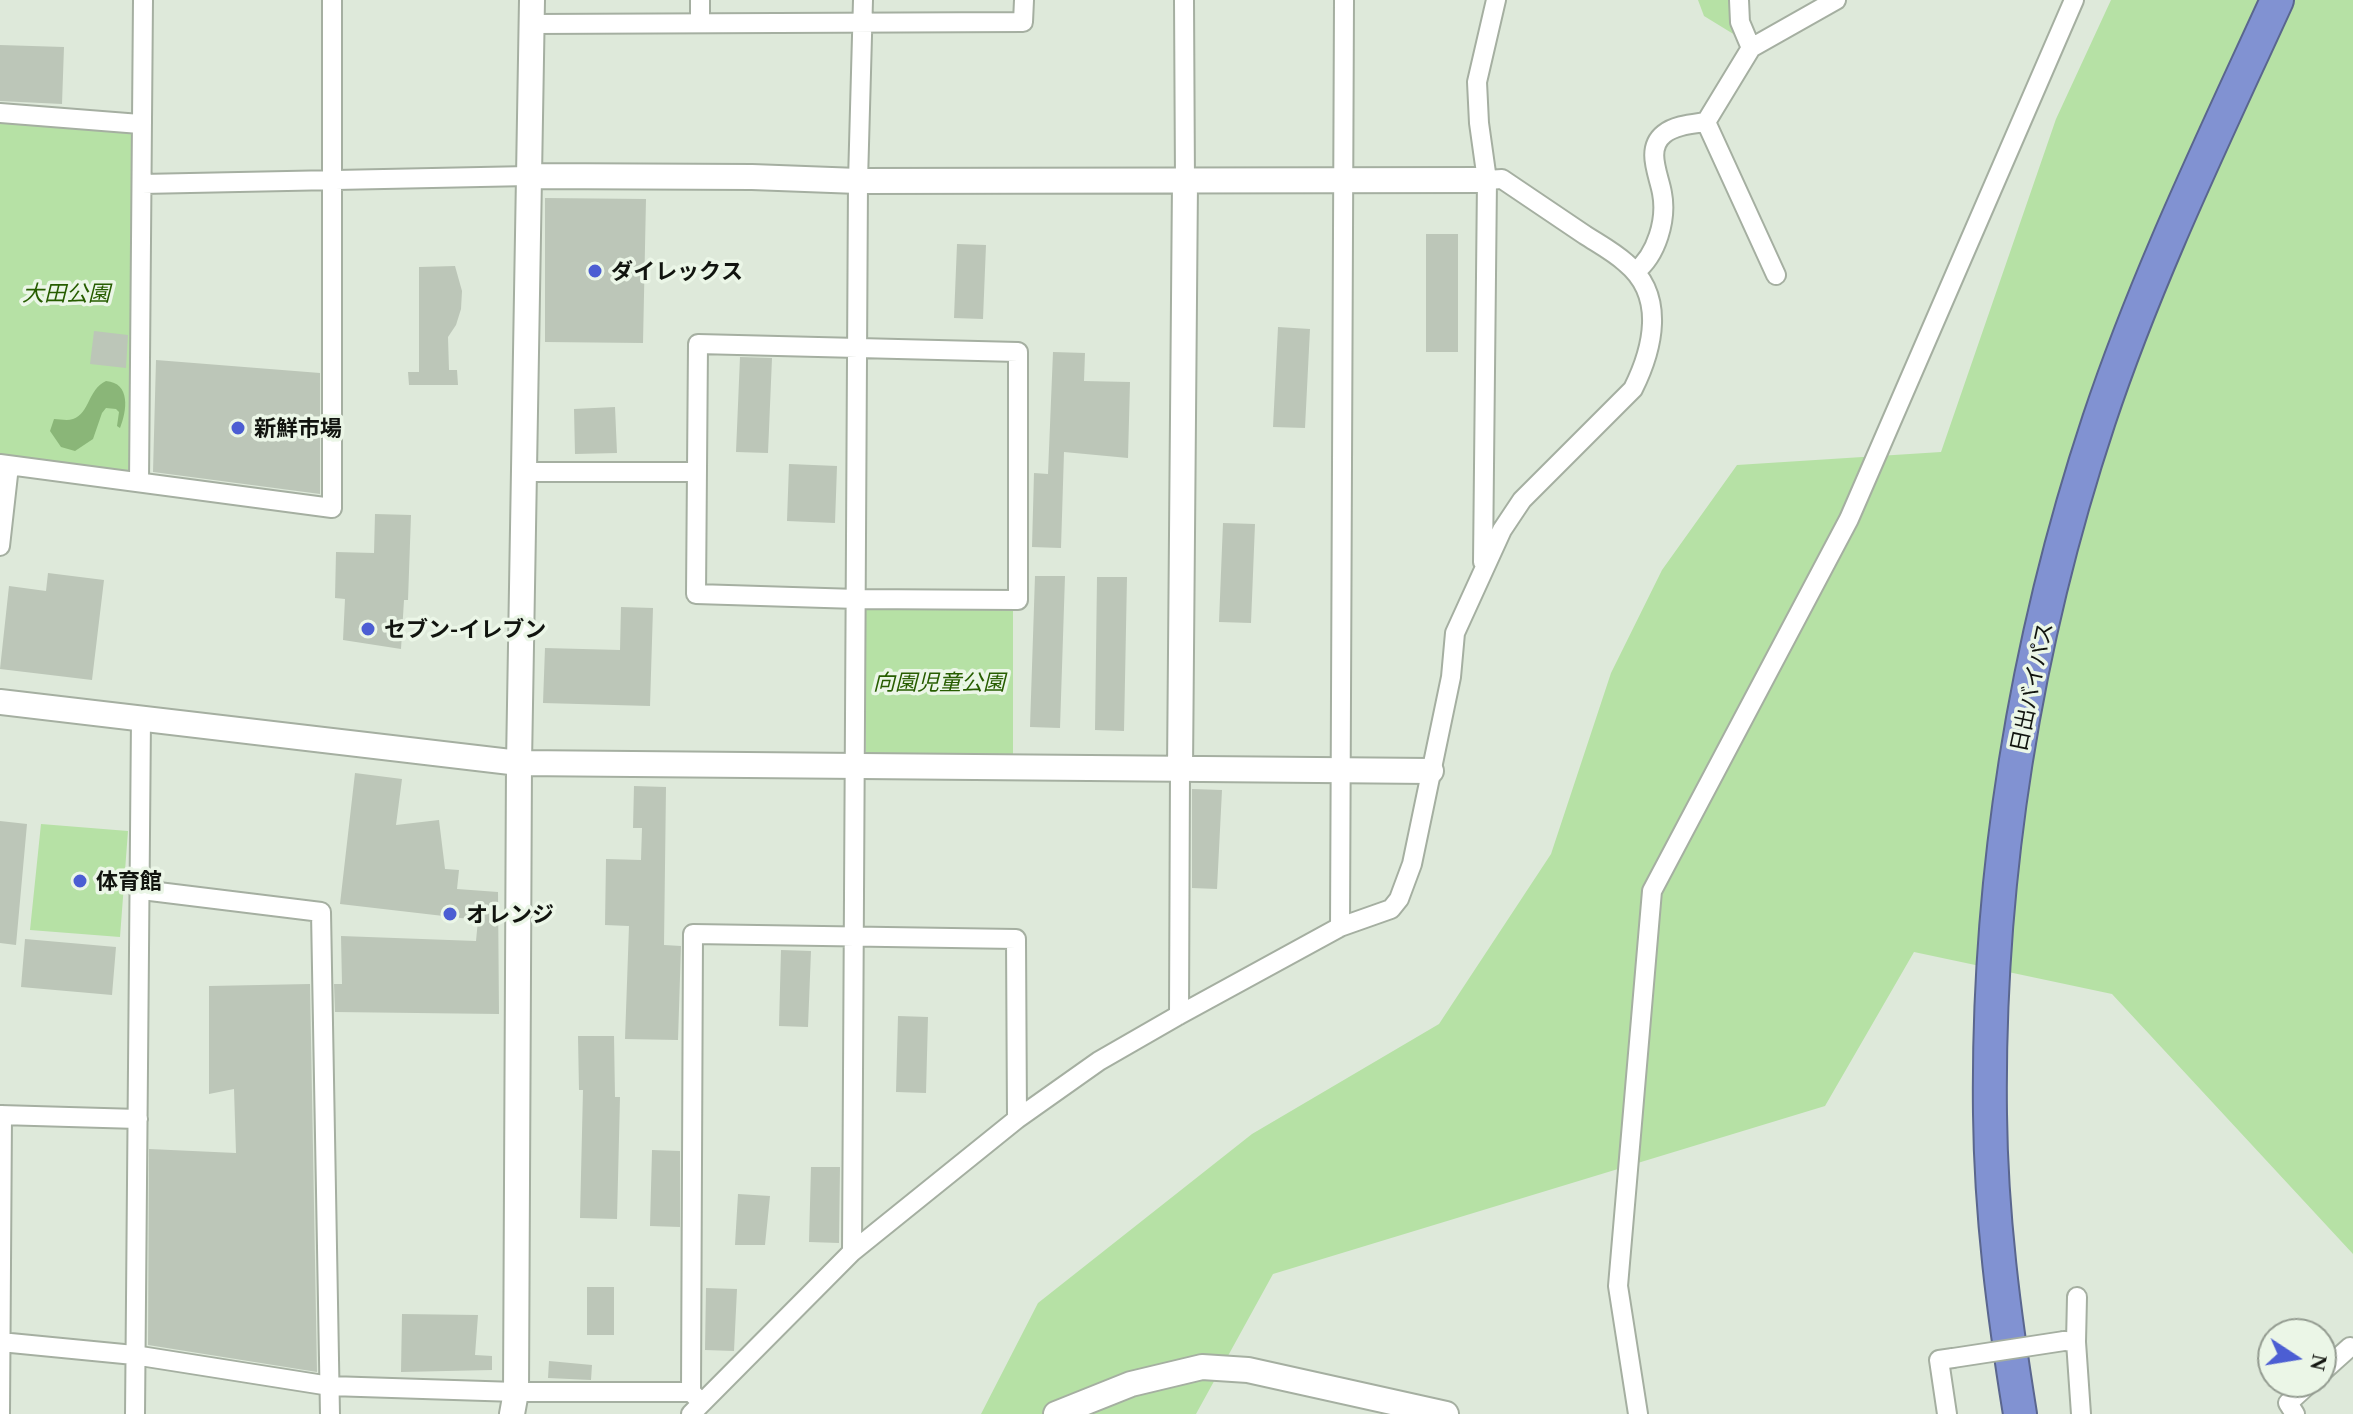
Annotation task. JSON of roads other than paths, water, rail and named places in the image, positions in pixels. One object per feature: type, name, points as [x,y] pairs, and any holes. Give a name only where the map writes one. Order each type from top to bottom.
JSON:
[{"type":"highway","name":"日出バイパス","points":[[2020,1414],[1996,1230],[1990,1116],[1992,978],[2007,812],[2028,689],[2061,550],[2099,421],[2144,297],[2277,0]]},
{"type":"highway","points":[[1992,978],[1977,1118],[1980,1231],[2000,1414]]},
{"type":"street","points":[[139,482],[143,0]]},
{"type":"street","points":[[0,546],[4,465],[332,508],[332,0]]},
{"type":"street","points":[[700,0],[700,22]]},
{"type":"street","points":[[852,1252],[858,181],[863,0]]},
{"type":"street","points":[[514,1403],[519,763],[532,12],[700,22],[1023,22],[1024,0]]},
{"type":"street","points":[[1179,1015],[1184,0]]},
{"type":"street","points":[[1340,927],[1344,0]]},
{"type":"street","points":[[1483,573],[1487,180],[1477,82],[1496,0]]},
{"type":"street","points":[[1739,0],[1740,22],[1751,48]]},
{"type":"street","points":[[1706,122],[1751,48],[1836,0]]},
{"type":"street","points":[[1638,1414],[1618,1286],[1652,891],[1849,519],[2069,4]]},
{"type":"street","points":[[0,113],[140,124]]},
{"type":"street","points":[[1635,272],[1651,253],[1662,217],[1663,194],[1655,169],[1656,145],[1664,134],[1685,125],[1706,122]]},
{"type":"street","points":[[1706,122],[1776,275]]},
{"type":"street","points":[[1,1342],[134,1355],[330,1386],[514,1403],[694,1403],[852,1252],[1017,1119],[1099,1061],[1179,1015],[1340,927],[1391,909],[1399,899],[1412,864],[1451,677],[1455,633],[1502,530],[1522,500],[1633,389],[1643,370],[1652,337],[1652,309],[1648,294],[1627,263],[1502,179],[858,181],[529,176],[142,184]]},
{"type":"street","points":[[698,344],[857,349],[1018,352],[1018,600],[696,594],[698,344]]},
{"type":"street","points":[[524,472],[696,472]]},
{"type":"street","points":[[0,702],[519,763],[1431,771]]},
{"type":"street","points":[[135,1414],[142,890],[141,718]]},
{"type":"street","points":[[142,890],[321,912],[330,1414]]},
{"type":"street","points":[[694,1403],[693,934],[1016,939],[1017,1119]]},
{"type":"street","points":[[0,1414],[1,1115],[138,1119]]},
{"type":"street","points":[[2077,1297],[2070,1342],[2081,1414]]},
{"type":"street","points":[[1947,1414],[1939,1360],[2070,1342]]},
{"type":"street","points":[[2337,1359],[2350,1347]]},
{"type":"street","points":[[1056,1414],[1131,1384],[1202,1367],[1248,1370],[1446,1414]]},
{"type":"street","points":[[2293,1398],[2288,1403],[2295,1414]]},
{"type":"place","name":"ダイレックス","points":[[595,271]]},
{"type":"place","name":"新鮮市場","points":[[238,428]]},
{"type":"place","name":"セブン-イレブン","points":[[368,629]]},
{"type":"place","name":"体育館","points":[[80,881]]},
{"type":"place","name":"オレンジ","points":[[450,914]]},
{"type":"park label","name":"大田公園","points":[[66,293]]},
{"type":"park label","name":"向園児童公園","points":[[939,682]]}]
